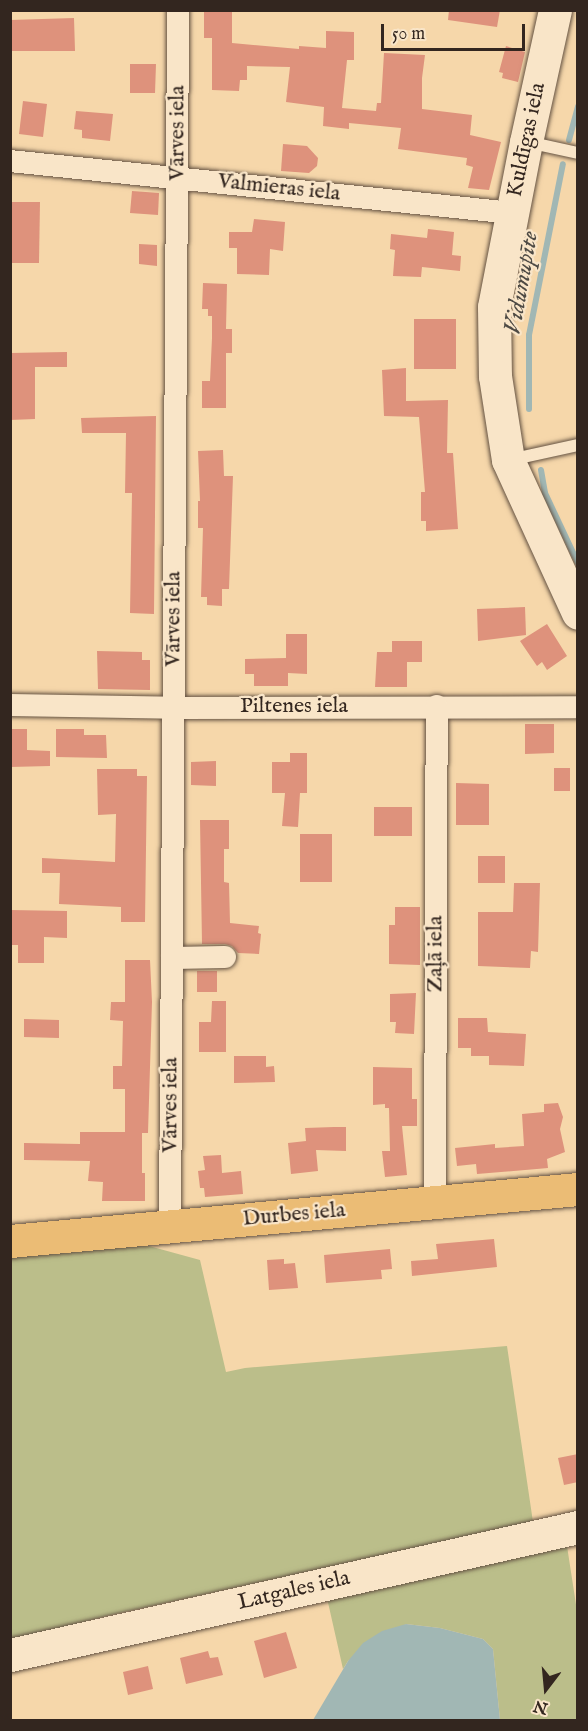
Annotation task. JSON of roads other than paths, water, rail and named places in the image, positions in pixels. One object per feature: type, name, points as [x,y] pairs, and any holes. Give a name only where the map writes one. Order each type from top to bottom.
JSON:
[{"type":"main road","name":"Durbes iela","points":[[10,1241],[578,1189]]},
{"type":"street","name":"Vārves iela","points":[[170,1227],[178,10]]},
{"type":"street","name":"Kuldīgas iela","points":[[555,10],[525,142],[494,307],[495,376],[508,460],[578,613]]},
{"type":"street","name":"Valmieras iela","points":[[10,160],[512,213]]},
{"type":"street","name":"Piltenes iela","points":[[10,705],[174,708],[578,707]]},
{"type":"street","name":"Zaļā iela","points":[[435,1202],[437,706]]},
{"type":"street","points":[[172,958],[225,957]]},
{"type":"street","name":"Latgales iela","points":[[10,1655],[578,1527]]},
{"type":"lane","points":[[525,142],[578,153]]},
{"type":"lane","points":[[508,460],[578,445]]},
{"type":"water","points":[[406,1624],[440,1628],[483,1639],[493,1649],[500,1720],[313,1720],[348,1661],[363,1643],[382,1631]]},
{"type":"waterway","name":"Vidumupīte","points":[[569,140],[578,106]]},
{"type":"waterway","name":"Vidumupīte","points":[[529,409],[529,335],[563,164]]},
{"type":"waterway","name":"Vidumupīte","points":[[541,470],[545,493],[578,563]]}]
